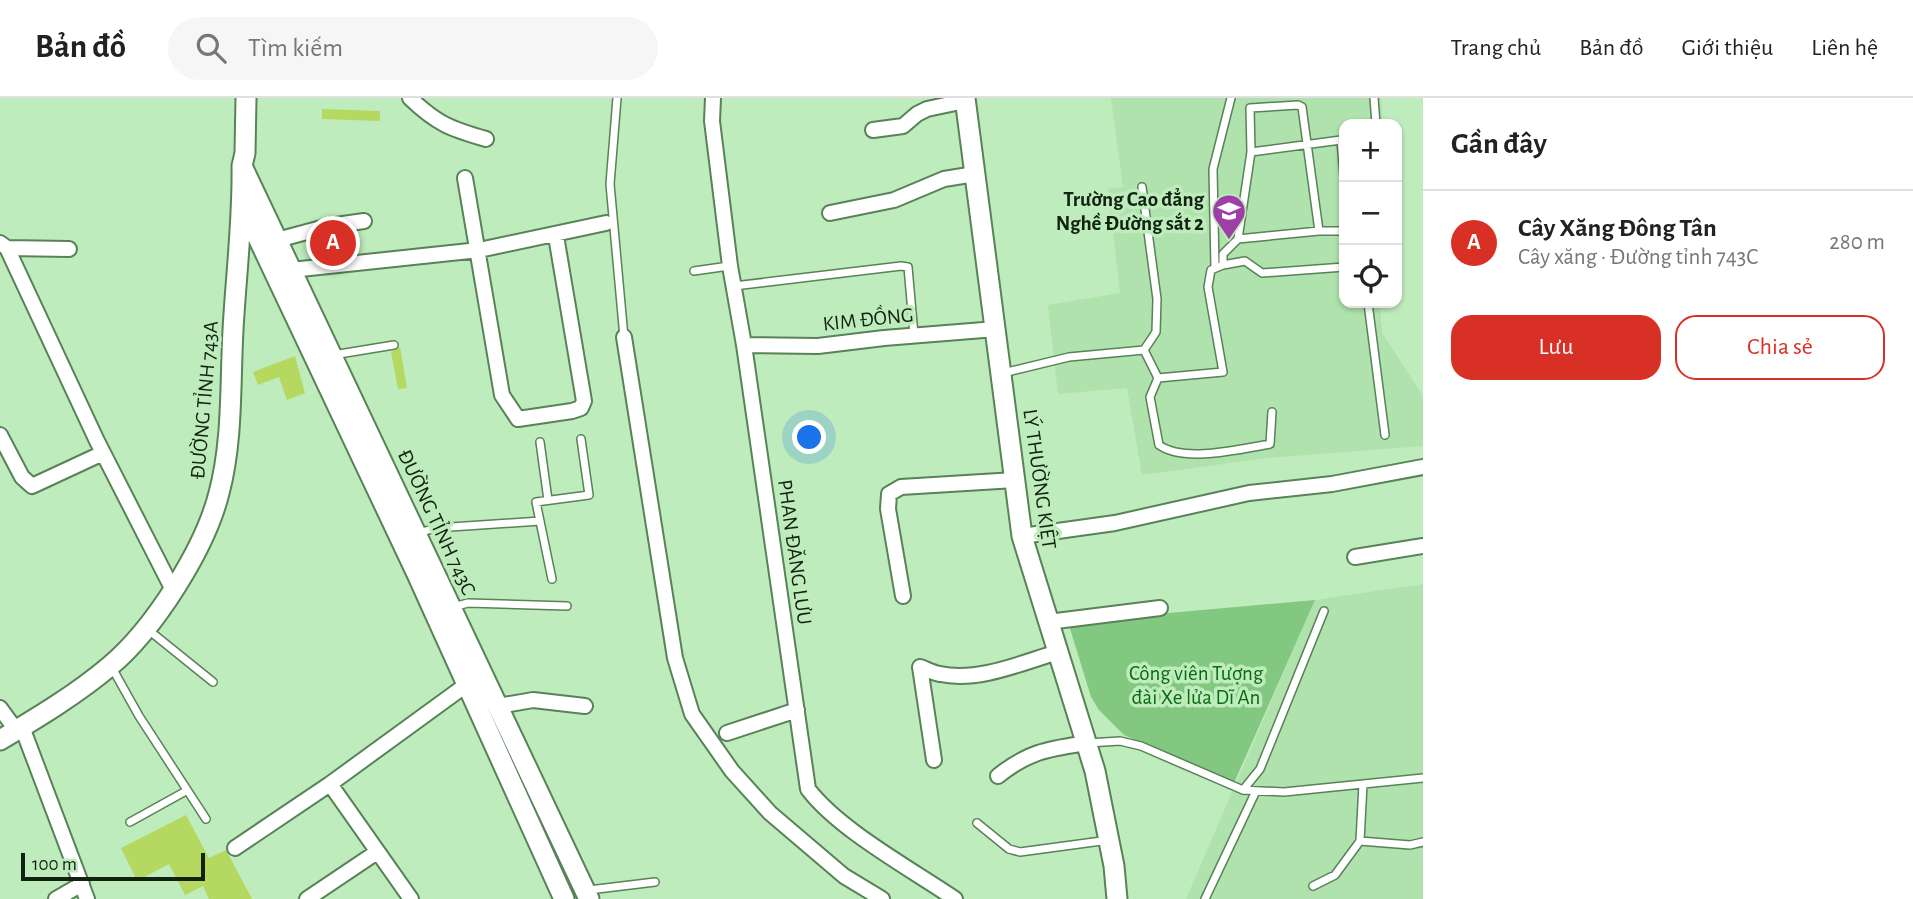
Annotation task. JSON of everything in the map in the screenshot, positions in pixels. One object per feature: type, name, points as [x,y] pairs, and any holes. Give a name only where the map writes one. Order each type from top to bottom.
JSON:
[{"type":"main road","name":"ĐƯỜNG TỈNH 743A","points":[[13,732],[111,666],[146,627],[173,590],[211,519],[219,493],[228,424],[246,98]]},
{"type":"main road","name":"LÝ THƯỜNG KIỆT","points":[[965,100],[1022,536],[1104,804],[1117,899]]},
{"type":"main road","name":"ĐƯỜNG TỈNH 743C","points":[[242,166],[270,237],[411,562],[564,899]]},
{"type":"main road","name":"ĐƯỜNG TỈNH 743C","points":[[242,204],[270,237],[292,270],[587,895]]},
{"type":"main road","points":[[237,256],[270,237]]},
{"type":"street","points":[[410,98],[430,117],[450,128],[486,139]]},
{"type":"street","name":"PHAN ĐĂNG LƯU","points":[[713,98],[712,121],[730,266],[744,345],[808,789],[819,803],[863,837],[955,899]]},
{"type":"street","points":[[873,130],[903,127],[927,109],[965,100]]},
{"type":"street","points":[[830,213],[894,200],[944,179],[975,174]]},
{"type":"street","points":[[465,178],[502,395],[518,419],[572,411],[581,408],[583,401],[556,236]]},
{"type":"street","points":[[270,237],[364,221]]},
{"type":"street","points":[[292,270],[479,250],[556,236],[606,223]]},
{"type":"street","points":[[69,249],[4,246],[103,453],[173,590]]},
{"type":"street","name":"KIM ĐỒNG","points":[[744,345],[818,346],[996,329]]},
{"type":"street","points":[[624,337],[675,658],[692,714],[732,771],[770,813],[844,876],[882,899]]},
{"type":"street","points":[[0,435],[22,477],[32,486],[103,453]]},
{"type":"street","points":[[1022,536],[1115,523],[1249,493],[1332,484],[1423,467]]},
{"type":"street","points":[[903,596],[888,509],[889,494],[901,487],[1015,480]]},
{"type":"street","points":[[1355,557],[1423,546]]},
{"type":"street","points":[[1048,622],[1160,608]]},
{"type":"street","points":[[934,760],[920,667],[940,674],[973,675],[1058,652]]},
{"type":"street","points":[[235,848],[330,784],[466,685]]},
{"type":"street","points":[[498,706],[533,701],[584,706]]},
{"type":"street","points":[[0,708],[87,899]]},
{"type":"street","points":[[727,733],[797,710]]},
{"type":"street","points":[[998,776],[1018,759],[1055,748],[1087,743]]},
{"type":"street","points":[[330,784],[411,899]]},
{"type":"street","points":[[307,899],[377,852]]},
{"type":"street","points":[[56,899],[82,884]]},
{"type":"lane","points":[[617,98],[610,184],[624,337]]},
{"type":"lane","points":[[1219,266],[1213,169],[1231,98]]},
{"type":"lane","points":[[1374,98],[1376,119]]},
{"type":"lane","points":[[1219,266],[1223,254],[1238,239],[1251,152],[1250,108],[1303,107],[1319,231]]},
{"type":"lane","points":[[1251,152],[1339,140]]},
{"type":"lane","points":[[1142,187],[1157,299],[1156,332],[1144,350]]},
{"type":"lane","points":[[1238,239],[1339,231]]},
{"type":"lane","points":[[1158,378],[1223,372],[1208,287],[1211,270],[1245,261],[1262,273],[1339,267]]},
{"type":"lane","points":[[694,271],[730,266]]},
{"type":"lane","points":[[733,286],[908,267],[914,335]]},
{"type":"lane","points":[[1369,308],[1385,435]]},
{"type":"lane","points":[[332,356],[394,345]]},
{"type":"lane","points":[[1002,373],[1069,357],[1144,350]]},
{"type":"lane","points":[[1144,350],[1158,378],[1150,397],[1159,445],[1168,452],[1189,454],[1270,444],[1272,412]]},
{"type":"lane","points":[[552,579],[536,502],[589,495],[581,439]]},
{"type":"lane","points":[[540,442],[548,500]]},
{"type":"lane","points":[[418,533],[436,527],[540,521]]},
{"type":"lane","points":[[452,608],[468,603],[567,606]]},
{"type":"lane","points":[[1242,790],[1260,769],[1324,611]]},
{"type":"lane","points":[[146,627],[213,681]]},
{"type":"lane","points":[[111,666],[206,820]]},
{"type":"lane","points":[[1087,743],[1120,741],[1141,746],[1242,790],[1284,792],[1423,778]]},
{"type":"lane","points":[[1313,886],[1335,874],[1360,841],[1363,784]]},
{"type":"lane","points":[[1205,899],[1256,790]]},
{"type":"lane","points":[[130,822],[186,791]]},
{"type":"lane","points":[[977,823],[1009,849],[1020,852],[1109,840]]},
{"type":"lane","points":[[1360,841],[1410,845],[1423,842]]},
{"type":"lane","points":[[587,895],[655,882]]},
{"type":"shaded area","name":"Trường Cao đẳng Nghề Đường sắt 2","points":[[1111,98],[1381,98],[1383,119],[1339,119],[1339,308],[1380,308],[1382,333],[1423,396],[1423,446],[1266,458],[1142,475],[1127,388],[1058,394],[1048,305],[1120,293],[1108,189],[1123,187]]},
{"type":"shaded area","points":[[1423,584],[1423,899],[1186,899],[1315,600]]},
{"type":"green space","name":"Công viên Tượng đài Xe lửa Dĩ An","points":[[1315,600],[1234,783],[1124,735],[1099,710],[1091,697],[1068,622]]},
{"type":"building","points":[[322,109],[380,111],[380,121],[322,119]]},
{"type":"building","points":[[400,347],[407,388],[398,389],[391,352]]},
{"type":"building","points":[[295,356],[305,393],[287,400],[279,377],[258,385],[253,372]]},
{"type":"building","points":[[186,815],[209,858],[226,850],[252,899],[209,899],[203,886],[185,895],[169,864],[137,881],[121,848]]},
{"type":"place","name":"Trường Cao đẳng Nghề Đường sắt 2","points":[[1229,241]]},
{"type":"place","name":"Cây Xăng Đông Tân","points":[[333,243]]}]
